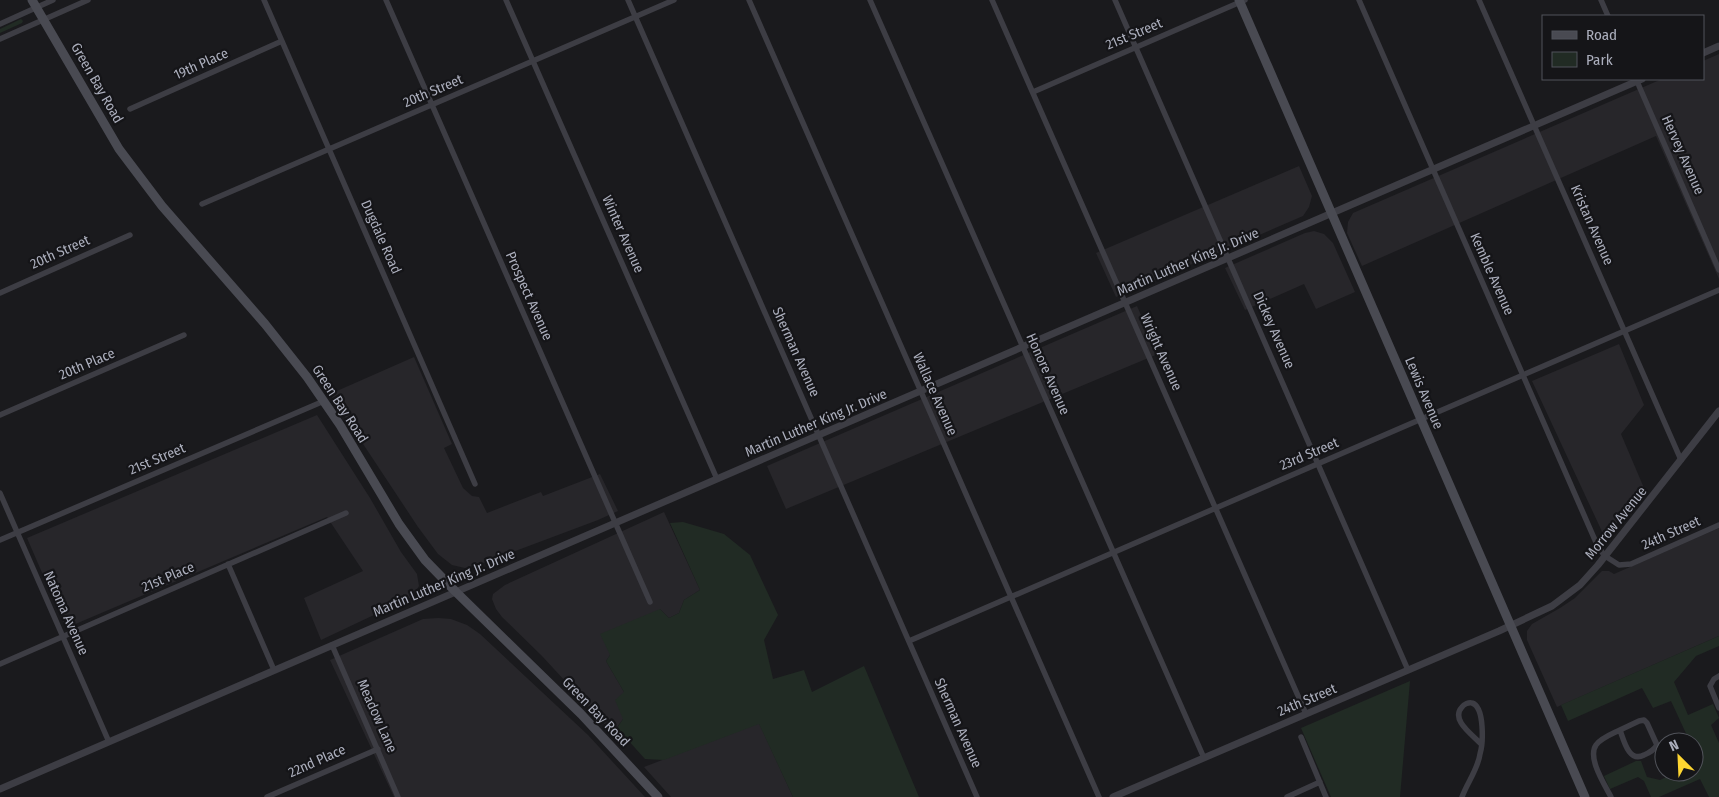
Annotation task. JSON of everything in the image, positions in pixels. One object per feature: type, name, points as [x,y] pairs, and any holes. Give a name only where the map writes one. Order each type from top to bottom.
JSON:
[{"type":"main road","name":"Lewis Avenue","points":[[1241,1],[1420,419],[1585,797]]},
{"type":"main road","name":"Green Bay Road","points":[[34,3],[119,149],[150,192],[274,335],[324,400],[399,524],[425,560],[565,698],[658,797]]},
{"type":"street","points":[[0,24],[34,3],[53,0]]},
{"type":"street","points":[[0,39],[88,0]]},
{"type":"street","name":"Dugdale Road","points":[[264,0],[475,484]]},
{"type":"street","name":"Prospect Avenue","points":[[386,0],[650,602]]},
{"type":"street","name":"Winter Avenue","points":[[506,0],[717,479]]},
{"type":"street","name":"Sherman Avenue","points":[[628,0],[977,797]]},
{"type":"street","name":"20th Street","points":[[202,204],[674,0]]},
{"type":"street","name":"Wallace Avenue","points":[[749,0],[1099,797]]},
{"type":"street","name":"Honore Avenue","points":[[870,0],[1204,758]]},
{"type":"street","name":"Wright Avenue","points":[[992,0],[1306,714]]},
{"type":"street","name":"Dickey Avenue","points":[[1115,0],[1408,670]]},
{"type":"street","name":"Kemble Avenue","points":[[1359,0],[1522,376],[1598,546],[1605,556]]},
{"type":"street","name":"Kristan Avenue","points":[[1479,0],[1681,460]]},
{"type":"street","points":[[1601,0],[1608,15]]},
{"type":"street","name":"21st Street","points":[[1033,92],[1241,1]]},
{"type":"street","name":"19th Place","points":[[130,109],[282,41]]},
{"type":"street","points":[[1704,53],[1719,46]]},
{"type":"street","name":"Martin Luther King Jr. Drive","points":[[0,789],[1638,80]]},
{"type":"street","name":"Hervey Avenue","points":[[1638,80],[1719,270]]},
{"type":"street","name":"20th Street","points":[[0,293],[130,235]]},
{"type":"street","name":"23rd Street","points":[[909,641],[1719,290]]},
{"type":"street","name":"20th Place","points":[[0,415],[184,335]]},
{"type":"street","name":"21st Street","points":[[0,540],[324,400]]},
{"type":"street","name":"Morrow Avenue","points":[[1510,626],[1562,600],[1580,585],[1719,411]]},
{"type":"street","name":"Natoma Avenue","points":[[0,493],[109,742]]},
{"type":"street","name":"21st Place","points":[[0,664],[346,513]]},
{"type":"street","name":"24th Street","points":[[1605,556],[1619,565],[1631,564],[1719,525]]},
{"type":"street","points":[[228,564],[274,670]]},
{"type":"street","name":"24th Street","points":[[1113,797],[1510,626]]},
{"type":"street","name":"Meadow Lane","points":[[332,645],[398,797]]},
{"type":"street","points":[[1719,676],[1714,679],[1710,686],[1719,708]]},
{"type":"street","points":[[1462,797],[1481,754],[1481,744],[1480,712],[1478,706],[1468,703],[1463,705],[1459,712],[1459,720],[1481,744]]},
{"type":"street","points":[[1611,797],[1594,761],[1593,753],[1595,746],[1600,741],[1620,730],[1644,720],[1656,742],[1655,749],[1638,758],[1630,753],[1620,730]]},
{"type":"street","points":[[1301,737],[1326,797]]},
{"type":"street","name":"22nd Place","points":[[267,797],[378,749]]},
{"type":"street","points":[[1287,797],[1320,782]]},
{"type":"shaded area","points":[[1719,54],[1719,279],[1656,136],[1362,266],[1347,233],[1348,222],[1353,213],[1660,80],[1704,80],[1704,61]]},
{"type":"shaded area","points":[[1299,166],[1312,196],[1309,207],[1303,216],[1116,297],[1096,253]]},
{"type":"shaded area","points":[[1314,231],[1324,234],[1333,243],[1355,292],[1316,309],[1304,284],[1245,310],[1225,268],[1305,233]]},
{"type":"shaded area","points":[[1137,306],[1158,354],[786,509],[767,466]]},
{"type":"shaded area","points":[[1619,344],[1644,405],[1621,434],[1644,488],[1605,538],[1532,381]]},
{"type":"shaded area","points":[[414,357],[452,444],[444,448],[463,488],[472,496],[479,497],[487,513],[541,492],[543,496],[600,474],[618,511],[483,563],[465,568],[452,565],[438,554],[418,527],[330,394]]},
{"type":"shaded area","points":[[317,415],[370,498],[401,552],[417,574],[419,586],[412,597],[321,640],[304,598],[363,571],[327,517],[66,628],[27,538]]},
{"type":"shaded area","points":[[664,512],[700,590],[684,600],[679,613],[669,618],[660,609],[610,655],[606,661],[624,692],[623,719],[613,733],[542,656],[502,617],[492,599],[493,594],[505,585]]},
{"type":"shaded area","points":[[1719,528],[1719,636],[1557,707],[1527,640],[1527,631],[1532,624],[1575,598],[1602,571],[1609,571],[1614,574]]},
{"type":"shaded area","points":[[423,619],[451,619],[467,625],[480,634],[588,735],[645,797],[394,797],[330,660]]},
{"type":"shaded area","points":[[759,723],[793,797],[671,797],[644,767]]},
{"type":"green space","points":[[21,19],[22,23],[0,33],[0,29]]},
{"type":"green space","points":[[683,522],[724,534],[750,555],[778,615],[764,640],[773,679],[804,670],[812,692],[864,666],[919,797],[793,797],[759,724],[664,760],[645,759],[617,728],[623,719],[615,700],[624,692],[606,661],[610,655],[600,634],[660,609],[669,618],[679,613],[684,600],[700,590],[670,523]]},
{"type":"green space","points":[[1719,636],[1719,646],[1696,656],[1674,682],[1688,715],[1713,704],[1719,718],[1711,725],[1719,743],[1719,797],[1709,797],[1702,782],[1704,782],[1704,732],[1685,732],[1671,701],[1653,708],[1642,688],[1568,721],[1561,705]]},
{"type":"green space","points":[[1410,681],[1400,797],[1331,797],[1301,728]]},
{"type":"green space","points":[[1636,761],[1641,761],[1647,777],[1654,779],[1654,782],[1693,782],[1659,797],[1651,797],[1644,781],[1638,777],[1610,789],[1604,776]]}]
